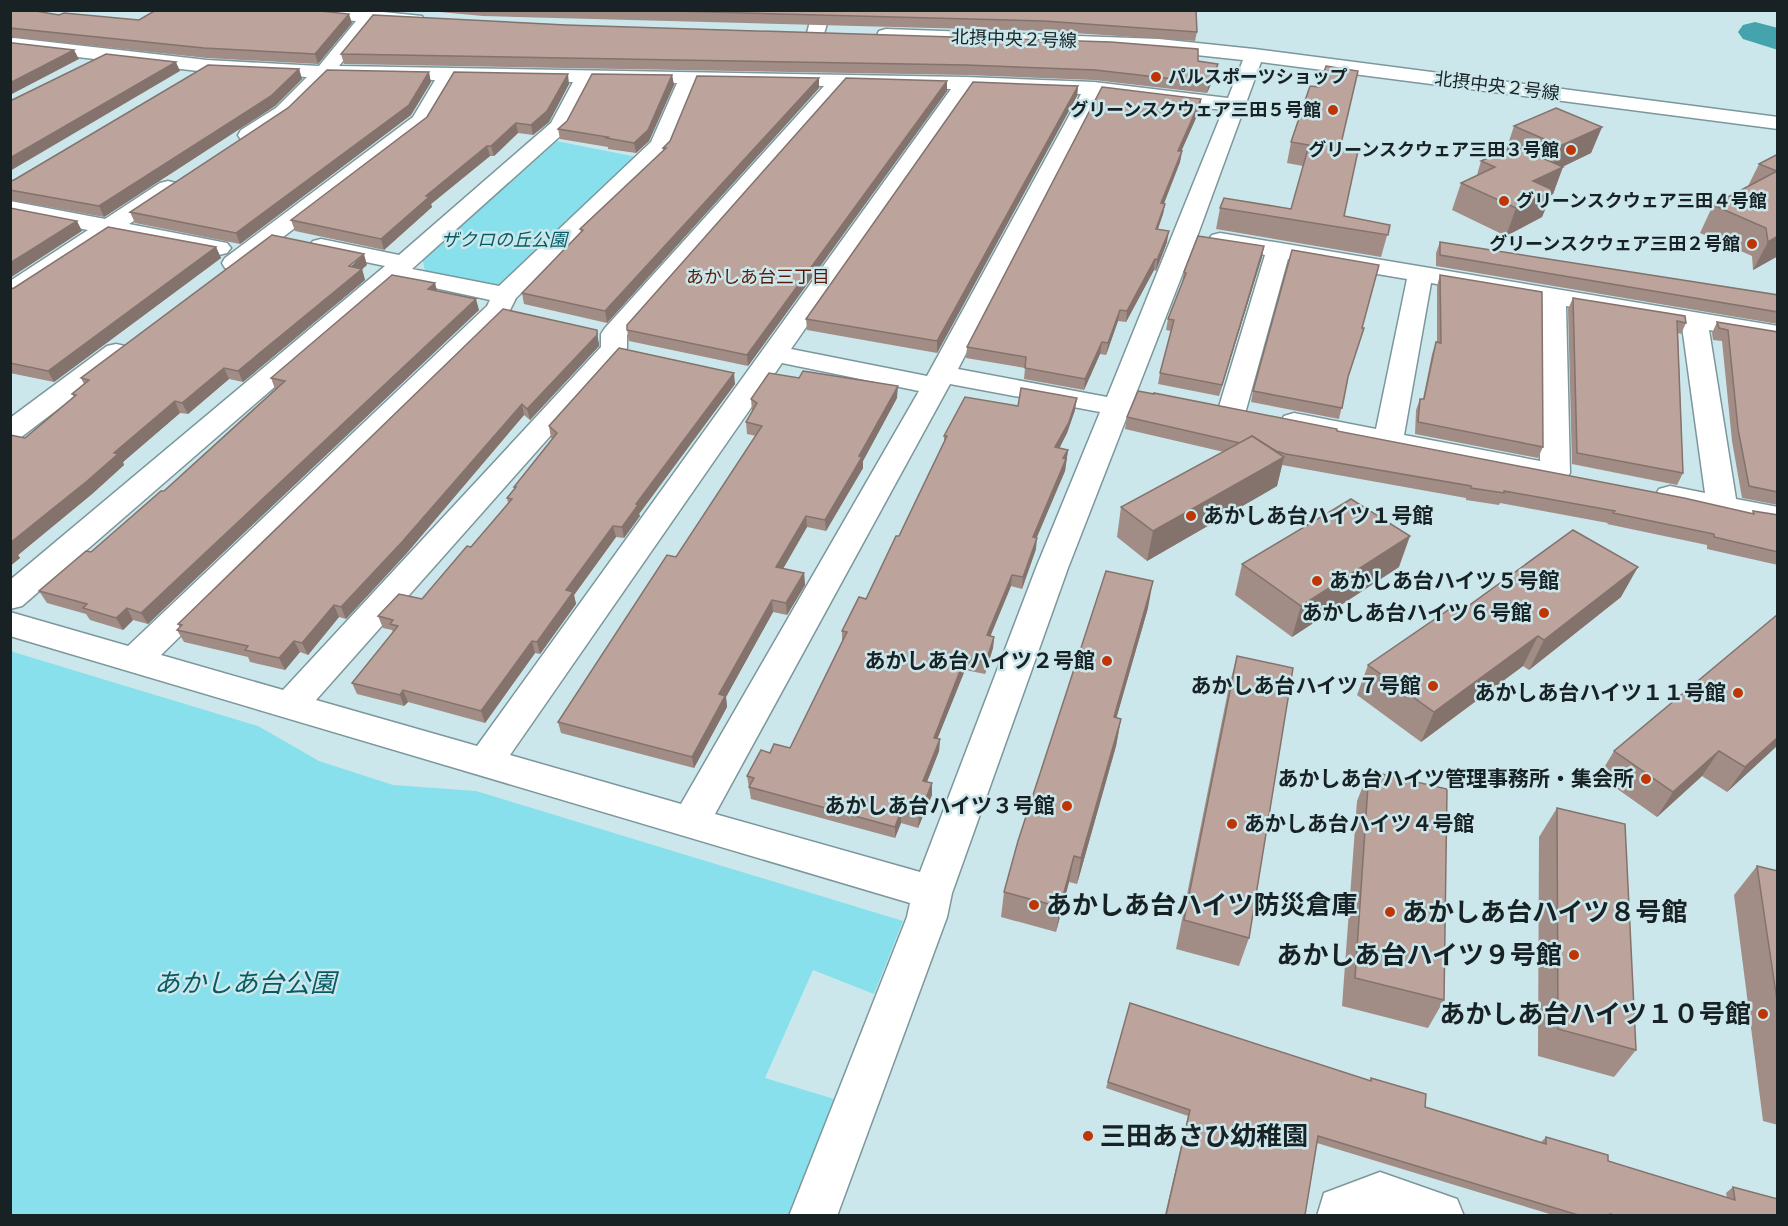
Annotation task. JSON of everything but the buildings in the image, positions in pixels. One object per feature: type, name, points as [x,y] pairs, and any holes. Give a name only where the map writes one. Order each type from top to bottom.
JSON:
[{"type":"street","points":[[282,10],[371,14],[436,21]]},
{"type":"street","points":[[816,33],[822,10]]},
{"type":"street","points":[[235,144],[283,112],[324,72],[371,14]]},
{"type":"street","points":[[793,33],[837,34]]},
{"type":"street","name":"北摂中央２号線","points":[[871,35],[1159,45],[1254,55],[1778,123]]},
{"type":"street","points":[[10,46],[14,44],[207,66],[324,72],[966,83],[1094,88],[1235,105]]},
{"type":"street","points":[[813,1215],[927,917],[932,893],[1048,579],[1186,234],[1254,55]]},
{"type":"street","points":[[73,73],[104,56]]},
{"type":"street","points":[[178,84],[207,66]]},
{"type":"street","points":[[218,275],[420,121],[448,74]]},
{"type":"street","points":[[10,598],[399,268],[560,126],[585,77]]},
{"type":"street","points":[[135,660],[508,306],[661,145],[689,79]]},
{"type":"street","points":[[290,705],[614,341],[840,80]]},
{"type":"street","points":[[485,762],[746,377],[775,354],[966,83]]},
{"type":"street","points":[[691,821],[939,380],[1094,88]]},
{"type":"street","points":[[10,292],[187,176]]},
{"type":"street","points":[[10,208],[247,254]]},
{"type":"street","points":[[1186,234],[1778,334]]},
{"type":"street","points":[[271,235],[399,268],[508,306]]},
{"type":"street","points":[[1278,250],[1241,411],[1566,475],[1553,296]]},
{"type":"street","points":[[1388,441],[1420,273]]},
{"type":"street","points":[[1694,320],[1722,506]]},
{"type":"street","points":[[10,432],[133,339]]},
{"type":"street","points":[[775,354],[939,380],[1120,398],[1156,395]]},
{"type":"street","points":[[1644,491],[1778,517]]},
{"type":"street","points":[[10,624],[932,893]]},
{"type":"street","points":[[1341,1215],[1341,1210],[1380,1196],[1440,1215]]},
{"type":"green space","name":"ザクロの丘公園","points":[[556,141],[647,159],[522,280],[497,286],[425,271],[422,257]]},
{"type":"green space","name":"あかしあ台公園","points":[[10,651],[258,726],[319,761],[393,785],[476,791],[903,921],[874,994],[813,970],[765,1078],[834,1099],[789,1215],[11,1215]]},
{"type":"waterway","points":[[1755,32],[1778,40]]},
{"type":"place","name":"パルスポーツショップ","points":[[1156,77]]},
{"type":"place","name":"グリーンスクウェア三田５号館","points":[[1333,110]]},
{"type":"place","name":"グリーンスクウェア三田３号館","points":[[1571,150]]},
{"type":"place","name":"グリーンスクウェア三田４号館","points":[[1504,201]]},
{"type":"place","name":"グリーンスクウェア三田２号館","points":[[1752,244]]},
{"type":"place","name":"あかしあ台ハイツ１号館","points":[[1191,516]]},
{"type":"place","name":"あかしあ台ハイツ５号館","points":[[1317,581]]},
{"type":"place","name":"あかしあ台ハイツ６号館","points":[[1544,613]]},
{"type":"place","name":"あかしあ台ハイツ２号館","points":[[1107,661]]},
{"type":"place","name":"あかしあ台ハイツ７号館","points":[[1433,686]]},
{"type":"place","name":"あかしあ台ハイツ１１号館","points":[[1738,693]]},
{"type":"place","name":"あかしあ台ハイツ管理事務所・集会所","points":[[1646,779]]},
{"type":"place","name":"あかしあ台ハイツ３号館","points":[[1067,806]]},
{"type":"place","name":"あかしあ台ハイツ４号館","points":[[1232,824]]},
{"type":"place","name":"あかしあ台ハイツ防災倉庫","points":[[1034,905]]},
{"type":"place","name":"あかしあ台ハイツ８号館","points":[[1390,912]]},
{"type":"place","name":"あかしあ台ハイツ９号館","points":[[1574,955]]},
{"type":"place","name":"あかしあ台ハイツ１０号館","points":[[1763,1014]]},
{"type":"place","name":"三田あさひ幼稚園","points":[[1088,1136]]},
{"type":"district","name":"あかしあ台三丁目","points":[[758,277]]}]
